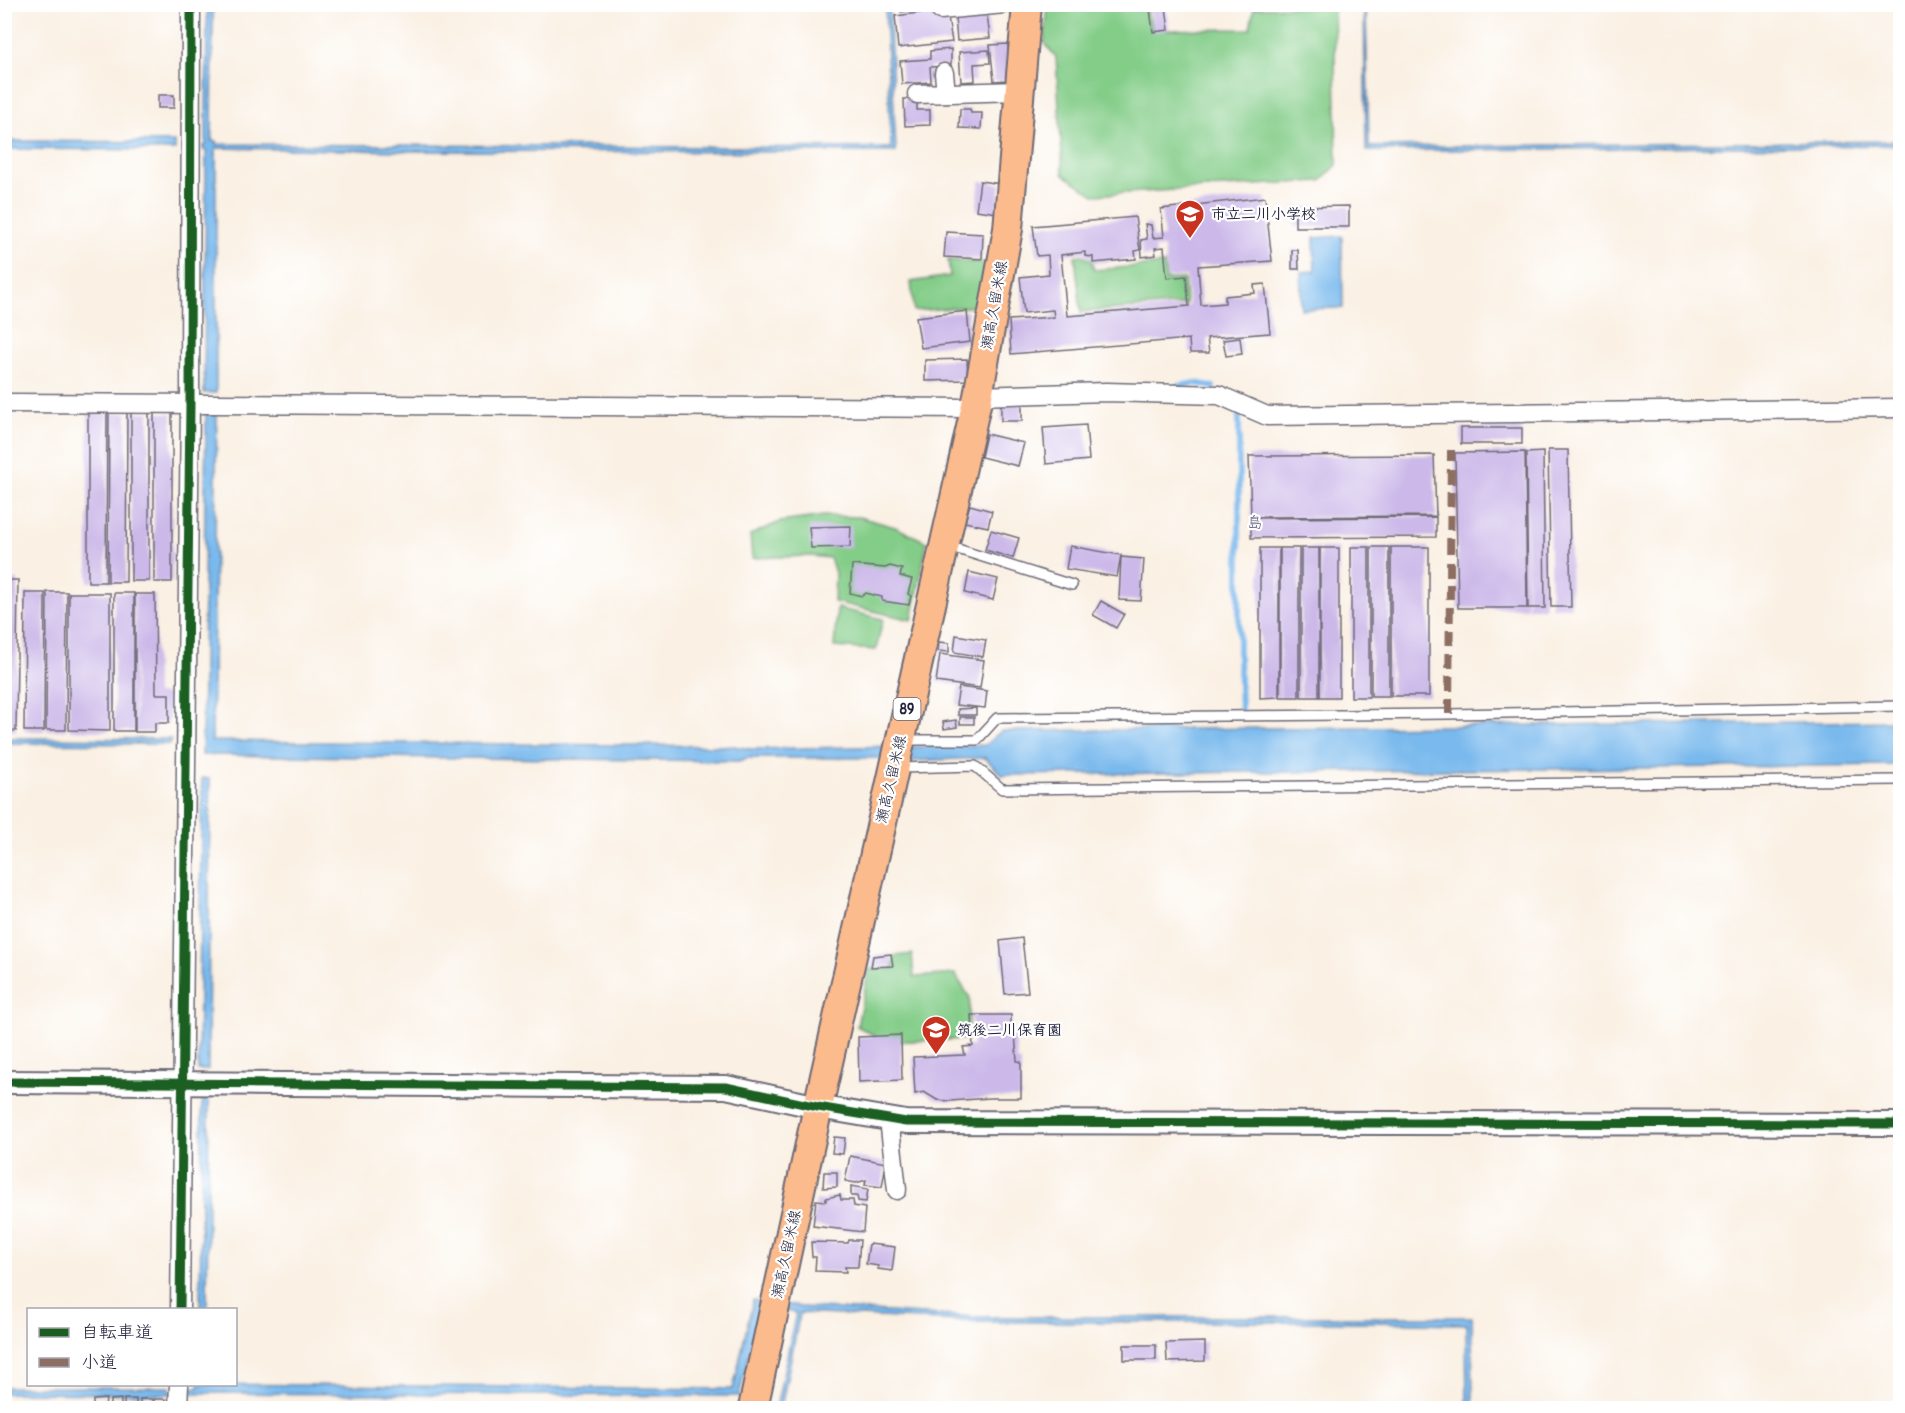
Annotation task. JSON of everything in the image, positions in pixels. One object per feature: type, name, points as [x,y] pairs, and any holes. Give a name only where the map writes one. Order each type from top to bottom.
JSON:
[{"type":"main road","name":"瀬高久留米線","points":[[753,1408],[818,1107],[977,402],[1008,229],[1027,4]]},
{"type":"street","points":[[180,1308],[191,4]]},
{"type":"street","points":[[940,10],[1005,4]]},
{"type":"street","points":[[945,73],[946,93]]},
{"type":"street","points":[[917,94],[1019,91]]},
{"type":"street","points":[[4,403],[977,402],[1106,392],[1220,395],[1267,416],[1900,408]]},
{"type":"street","points":[[4,1082],[726,1087],[818,1107],[918,1122],[1900,1124]]},
{"type":"street","points":[[889,1119],[897,1190]]},
{"type":"street","points":[[178,1408],[179,1386]]},
{"type":"lane","points":[[944,544],[1072,585]]},
{"type":"lane","points":[[900,740],[977,740],[997,718],[1449,714],[1900,706]]},
{"type":"lane","points":[[894,768],[975,766],[1002,789],[1900,780]]},
{"type":"green space","points":[[1048,5],[1146,5],[1152,30],[1250,29],[1254,8],[1334,5],[1337,165],[1321,181],[1094,195],[1063,174],[1056,57],[1044,43]]},
{"type":"green space","points":[[1083,255],[1091,259],[1094,270],[1164,264],[1166,280],[1184,279],[1186,304],[1081,312],[1075,256]]},
{"type":"green space","points":[[948,260],[988,263],[981,306],[914,311],[911,282],[950,276]]},
{"type":"green space","points":[[824,516],[859,517],[895,527],[927,542],[912,620],[834,602],[835,573],[830,558],[810,556],[752,558],[750,535],[780,522]]},
{"type":"green space","points":[[837,608],[883,619],[876,650],[834,647]]},
{"type":"green space","points":[[912,954],[914,977],[955,974],[970,998],[968,1039],[886,1042],[857,1026],[869,969],[893,969],[895,956]]},
{"type":"water","points":[[213,4],[212,141],[216,141],[216,144],[891,148],[885,5],[889,5],[896,152],[406,151],[216,148],[216,393],[204,393],[206,150],[203,150],[203,146],[206,145],[207,5]]},
{"type":"water","points":[[1364,5],[1366,5],[1369,147],[1900,141],[1900,145],[1366,151]]},
{"type":"water","points":[[5,141],[175,142],[175,150],[5,149]]},
{"type":"water","points":[[1342,236],[1343,308],[1301,309],[1301,272],[1315,271],[1314,238]]},
{"type":"water","points":[[206,413],[217,414],[212,741],[733,746],[751,749],[985,745],[1001,731],[1900,721],[1900,765],[1002,775],[985,758],[911,761],[885,758],[748,758],[739,761],[202,755]]},
{"type":"water","points":[[5,738],[171,739],[170,744],[5,743]]},
{"type":"water","points":[[202,778],[210,779],[208,1070],[198,1070]]},
{"type":"water","points":[[202,1098],[209,1099],[207,1308],[200,1308]]},
{"type":"water","points":[[753,1300],[801,1307],[975,1317],[1472,1317],[1473,1408],[1467,1408],[1466,1324],[979,1322],[800,1313],[781,1408],[776,1408],[796,1313],[760,1307],[739,1396],[191,1393],[191,1387],[237,1384],[733,1389]]},
{"type":"water","points":[[5,1387],[170,1387],[171,1394],[5,1393]]},
{"type":"building","points":[[900,4],[931,4],[931,8],[901,12]]},
{"type":"building","points":[[1166,7],[1169,30],[1153,32],[1150,9]]},
{"type":"building","points":[[935,11],[948,18],[952,42],[898,48],[895,16]]},
{"type":"building","points":[[987,14],[990,38],[957,41],[955,17]]},
{"type":"building","points":[[1008,44],[1008,80],[994,81],[990,45]]},
{"type":"building","points":[[951,49],[951,66],[930,67],[931,82],[902,84],[900,61],[930,59],[930,51]]},
{"type":"building","points":[[989,50],[990,63],[974,64],[975,81],[961,82],[959,52]]},
{"type":"building","points":[[158,95],[174,95],[174,108],[158,108]]},
{"type":"building","points":[[904,99],[917,99],[917,110],[930,110],[930,125],[905,126]]},
{"type":"building","points":[[960,109],[970,109],[971,113],[982,113],[981,129],[959,128]]},
{"type":"building","points":[[980,181],[1001,184],[997,213],[976,210]]},
{"type":"building","points":[[1265,197],[1272,261],[1198,266],[1201,305],[1225,303],[1225,296],[1255,293],[1254,285],[1265,284],[1270,333],[1207,338],[1209,353],[1190,353],[1189,339],[1011,354],[1009,320],[1054,317],[1053,310],[1024,313],[1020,277],[1049,274],[1048,255],[1037,256],[1033,226],[1135,217],[1140,250],[1135,251],[1136,259],[1093,263],[1093,257],[1085,256],[1085,252],[1061,255],[1067,316],[1189,306],[1186,276],[1167,278],[1164,247],[1155,248],[1156,255],[1142,257],[1141,240],[1147,239],[1145,224],[1151,225],[1153,238],[1164,237],[1161,209]]},
{"type":"building","points":[[1349,206],[1349,227],[1295,227],[1295,207]]},
{"type":"building","points":[[946,232],[983,234],[982,259],[944,257]]},
{"type":"building","points":[[1292,250],[1298,250],[1299,269],[1292,269]]},
{"type":"building","points":[[967,311],[970,342],[921,348],[916,317]]},
{"type":"building","points":[[1240,338],[1242,354],[1226,356],[1223,340]]},
{"type":"building","points":[[967,359],[968,380],[925,381],[925,360]]},
{"type":"building","points":[[1001,404],[1022,404],[1022,421],[1001,421]]},
{"type":"building","points":[[131,412],[149,412],[149,581],[131,581]]},
{"type":"building","points":[[88,413],[107,413],[106,582],[88,582]]},
{"type":"building","points":[[109,413],[127,413],[126,582],[108,582]]},
{"type":"building","points":[[154,413],[172,413],[172,582],[154,582]]},
{"type":"building","points":[[1086,425],[1089,460],[1046,464],[1043,428]]},
{"type":"building","points":[[1461,428],[1522,428],[1522,444],[1461,444]]},
{"type":"building","points":[[986,434],[1024,443],[1018,466],[981,457]]},
{"type":"building","points":[[1548,450],[1568,450],[1571,607],[1551,607]]},
{"type":"building","points":[[1525,452],[1527,608],[1458,608],[1455,453]]},
{"type":"building","points":[[1543,452],[1545,608],[1528,608],[1526,453]]},
{"type":"building","points":[[1434,455],[1436,516],[1251,517],[1249,456]]},
{"type":"building","points":[[970,505],[992,511],[988,527],[965,522]]},
{"type":"building","points":[[1436,517],[1436,537],[1251,538],[1251,518]]},
{"type":"building","points":[[851,526],[850,547],[811,548],[809,527]]},
{"type":"building","points":[[991,530],[1019,538],[1013,558],[985,550]]},
{"type":"building","points":[[1070,546],[1121,555],[1117,577],[1066,569]]},
{"type":"building","points":[[1351,547],[1369,547],[1369,697],[1351,697]]},
{"type":"building","points":[[1371,547],[1389,547],[1389,696],[1371,696]]},
{"type":"building","points":[[1391,547],[1429,547],[1429,696],[1391,696]]},
{"type":"building","points":[[1260,548],[1279,548],[1279,697],[1260,698]]},
{"type":"building","points":[[1280,548],[1299,548],[1299,697],[1280,697]]},
{"type":"building","points":[[1301,548],[1319,548],[1319,697],[1301,697]]},
{"type":"building","points":[[1320,548],[1339,548],[1339,697],[1320,697]]},
{"type":"building","points":[[1121,557],[1144,559],[1141,601],[1119,600]]},
{"type":"building","points":[[852,565],[885,568],[890,566],[902,569],[900,576],[912,579],[908,594],[911,596],[909,605],[882,601],[882,597],[866,593],[862,596],[850,593]]},
{"type":"building","points":[[969,572],[998,579],[993,600],[965,593]]},
{"type":"building","points":[[5,580],[18,580],[16,731],[4,730]]},
{"type":"building","points":[[47,592],[67,592],[66,730],[46,730]]},
{"type":"building","points":[[25,593],[45,593],[44,731],[24,731]]},
{"type":"building","points":[[69,593],[110,593],[110,731],[69,730]]},
{"type":"building","points":[[114,593],[134,593],[134,731],[114,731]]},
{"type":"building","points":[[135,594],[155,594],[156,694],[169,694],[169,723],[155,723],[155,732],[135,732]]},
{"type":"building","points":[[1101,601],[1124,614],[1116,628],[1093,615]]},
{"type":"building","points":[[956,635],[986,640],[983,657],[954,652]]},
{"type":"building","points":[[939,642],[949,643],[949,652],[938,651]]},
{"type":"building","points":[[940,654],[984,660],[980,688],[936,682]]},
{"type":"building","points":[[959,687],[987,691],[985,708],[956,705]]},
{"type":"building","points":[[976,708],[976,715],[958,715],[958,709]]},
{"type":"building","points":[[960,717],[974,717],[974,724],[960,724]]},
{"type":"building","points":[[956,720],[957,727],[944,729],[943,722]]},
{"type":"building","points":[[1022,938],[1028,992],[1005,994],[1000,941]]},
{"type":"building","points":[[891,954],[893,966],[871,967],[873,956]]},
{"type":"building","points":[[971,1015],[1011,1015],[1011,1033],[1015,1033],[1017,1061],[1021,1062],[1021,1098],[950,1101],[937,1100],[924,1092],[915,1094],[913,1057],[965,1055],[963,1047],[973,1046]]},
{"type":"building","points":[[901,1035],[902,1080],[859,1082],[858,1037]]},
{"type":"building","points":[[834,1137],[845,1138],[843,1154],[832,1153]]},
{"type":"building","points":[[850,1156],[886,1163],[882,1187],[865,1185],[866,1180],[856,1183],[845,1181]]},
{"type":"building","points":[[824,1172],[837,1172],[837,1187],[823,1188]]},
{"type":"building","points":[[851,1186],[868,1189],[866,1202],[858,1201],[857,1196],[851,1196]]},
{"type":"building","points":[[840,1195],[841,1200],[853,1200],[854,1206],[865,1208],[863,1232],[813,1226],[816,1200],[826,1201],[826,1198]]},
{"type":"building","points":[[849,1240],[860,1240],[858,1267],[845,1267],[846,1272],[815,1271],[816,1257],[812,1257],[811,1242],[848,1243]]},
{"type":"building","points":[[869,1244],[895,1247],[892,1271],[866,1264]]},
{"type":"building","points":[[1205,1342],[1205,1361],[1167,1362],[1166,1343]]},
{"type":"building","points":[[1124,1345],[1156,1345],[1156,1360],[1124,1360]]},
{"type":"building","points":[[106,1399],[105,1408],[93,1408],[93,1400]]},
{"type":"building","points":[[121,1399],[121,1408],[110,1408],[110,1400]]},
{"type":"building","points":[[124,1399],[136,1399],[136,1408],[124,1408]]},
{"type":"building","points":[[140,1399],[152,1399],[151,1408],[140,1408]]},
{"type":"building","points":[[154,1399],[166,1399],[166,1408],[154,1408]]},
{"type":"waterway","points":[[1179,386],[1196,383],[1213,387]]},
{"type":"waterway","points":[[1239,407],[1241,709]]},
{"type":"marked path","points":[[1449,714],[1451,450]]},
{"type":"cycle path","points":[[180,1308],[190,403],[191,4]]},
{"type":"cycle path","points":[[4,1082],[726,1087],[818,1107],[906,1122],[1900,1124]]},
{"type":"place","name":"市立二川小学校","points":[[1190,240]]},
{"type":"place","name":"筑後二川保育園","points":[[936,1056]]},
{"type":"district","name":"島","points":[[1255,522]]}]
